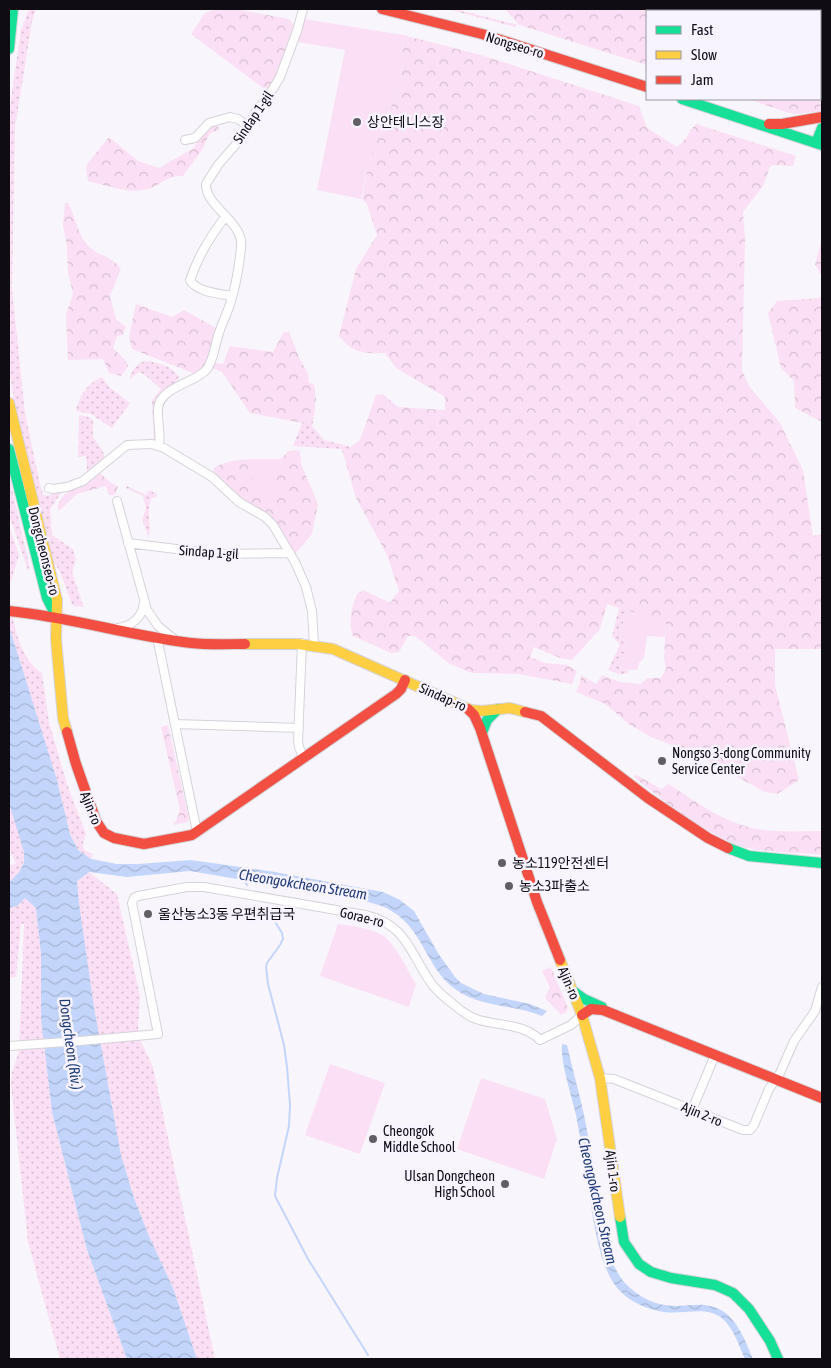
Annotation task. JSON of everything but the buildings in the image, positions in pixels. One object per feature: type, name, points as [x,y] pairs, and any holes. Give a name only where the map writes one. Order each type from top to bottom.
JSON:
[{"type":"street","name":"Sindap 1-gil","points":[[159,446],[158,409],[160,402],[173,389],[198,377],[209,367],[232,296],[242,241],[238,230],[210,197],[206,184],[218,165],[244,135],[256,111],[268,97],[284,70],[303,9]]},
{"type":"street","name":"Nongseo-ro","points":[[382,9],[447,24],[529,48],[646,87]]},
{"type":"street","points":[[9,49],[14,12]]},
{"type":"street","points":[[685,100],[819,144],[822,128]]},
{"type":"street","points":[[185,140],[195,138],[209,123],[230,117],[238,119],[248,126]]},
{"type":"street","points":[[752,122],[782,124],[822,117]]},
{"type":"street","points":[[226,216],[210,238],[190,280],[202,289],[232,296]]},
{"type":"street","name":"Dongcheonseo-ro","points":[[9,403],[57,600],[57,617]]},
{"type":"street","points":[[49,488],[68,487],[83,481],[127,445],[152,444],[159,446],[212,478],[238,502],[269,521],[290,553],[300,574],[312,611],[314,645]]},
{"type":"street","name":"Dongcheonseo-ro","points":[[9,449],[47,598],[57,617]]},
{"type":"street","points":[[117,501],[147,610],[158,626],[176,640]]},
{"type":"street","name":"Sindap 1-gil","points":[[128,543],[216,554],[290,553]]},
{"type":"street","points":[[112,628],[125,627],[134,621],[143,610],[144,602]]},
{"type":"street","name":"Sindap-ro","points":[[9,611],[57,617],[176,640],[227,644],[302,643],[334,649],[467,709],[478,711],[517,709],[541,716],[648,798],[717,843],[749,856],[822,863]]},
{"type":"street","name":"Ajin-ro","points":[[57,617],[56,639],[63,718],[76,764],[98,826],[109,836],[144,844],[189,836],[197,832],[396,694],[401,689],[405,680]]},
{"type":"street","points":[[157,637],[197,832]]},
{"type":"street","points":[[302,643],[299,747],[303,757]]},
{"type":"street","name":"Ajin-ro","points":[[467,709],[474,715],[482,733],[537,902],[582,1015],[591,1009],[598,1008],[822,1098]]},
{"type":"street","points":[[482,733],[487,720],[498,709]]},
{"type":"street","points":[[175,724],[299,728]]},
{"type":"street","name":"Gorae-ro","points":[[9,1046],[158,1034],[132,907],[133,900],[138,896],[186,887],[204,887],[365,915],[382,920],[400,934],[433,987],[461,1011],[478,1020],[526,1030],[540,1040],[571,1025],[582,1015]]},
{"type":"street","points":[[776,1079],[794,1041],[812,1016],[822,987]]},
{"type":"street","points":[[572,990],[584,999],[621,1017]]},
{"type":"street","name":"Ajin 1-ro","points":[[582,1015],[600,1078],[622,1234],[629,1251],[639,1264],[656,1274],[715,1285],[733,1292],[749,1309],[770,1341],[778,1359]]},
{"type":"street","points":[[692,1110],[715,1055]]},
{"type":"street","name":"Ajin 2-ro","points":[[600,1078],[614,1079],[742,1130],[750,1130],[754,1125],[767,1092],[776,1079]]},
{"type":"green space","points":[[29,9],[36,9],[32,22],[15,127],[12,288],[25,413],[43,491],[42,494],[47,496],[62,492],[50,509],[52,535],[73,549],[76,560],[72,572],[85,607],[72,604],[60,572],[50,556],[17,420],[9,368],[9,113],[21,30]]},
{"type":"green space","points":[[217,9],[235,9],[289,19],[294,25],[280,69],[267,91],[191,34],[205,13]]},
{"type":"green space","points":[[447,9],[455,9],[518,25],[515,27]]},
{"type":"green space","points":[[505,9],[822,9],[822,111],[798,114],[789,113],[751,100],[821,100],[821,10],[646,10],[646,65],[519,25]]},
{"type":"green space","name":"상안테니스장","points":[[304,19],[403,35],[401,81],[368,164],[361,199],[317,190],[345,50],[298,42]]},
{"type":"green space","points":[[403,35],[481,55],[639,106],[647,128],[677,147],[696,124],[796,156],[793,166],[773,165],[770,167],[763,186],[743,212],[745,239],[742,370],[749,386],[780,423],[803,470],[813,536],[822,534],[822,649],[775,649],[775,685],[799,780],[777,794],[765,792],[697,755],[651,737],[629,724],[605,704],[576,692],[581,675],[596,684],[602,675],[620,682],[640,684],[648,678],[661,678],[666,669],[664,658],[666,623],[607,604],[600,629],[572,660],[560,658],[534,647],[530,657],[545,663],[567,665],[577,671],[572,684],[518,674],[472,673],[450,664],[415,636],[408,636],[399,652],[391,653],[353,636],[351,615],[357,594],[363,590],[390,603],[399,591],[387,555],[356,498],[343,453],[360,440],[376,395],[383,394],[398,407],[445,410],[445,397],[396,368],[385,353],[364,353],[349,346],[339,336],[356,269],[377,235],[367,204],[362,199],[368,164],[401,81]]},
{"type":"green space","points":[[217,123],[219,130],[210,133],[202,150],[183,176],[171,177],[149,189],[136,191],[88,181],[86,168],[88,163],[109,137],[138,161],[159,168],[194,148],[199,137],[207,127]]},
{"type":"green space","points":[[65,203],[68,203],[80,233],[87,244],[96,252],[111,259],[121,269],[110,296],[116,319],[126,327],[123,335],[117,336],[113,348],[127,362],[128,366],[121,376],[109,373],[103,359],[68,360],[66,315],[73,293],[68,273],[67,247],[63,225]]},
{"type":"green space","points":[[822,239],[822,277],[815,264]]},
{"type":"green space","points":[[822,293],[822,422],[795,408],[794,381],[781,368],[768,313],[777,301],[820,298]]},
{"type":"green space","points":[[136,304],[172,317],[184,310],[218,329],[206,365],[197,374],[132,349],[129,337]]},
{"type":"green space","points":[[284,332],[289,332],[308,374],[309,383],[314,384],[316,399],[314,416],[302,423],[250,413],[222,372],[212,368],[214,363],[223,364],[230,346],[273,352]]},
{"type":"green space","points":[[145,361],[164,365],[173,370],[179,377],[174,385],[158,400],[157,439],[154,441],[152,400],[161,389],[139,372],[129,380],[134,368]]},
{"type":"green space","points":[[102,377],[109,387],[130,403],[112,428],[91,414],[76,411],[79,400],[85,390]]},
{"type":"green space","points":[[79,415],[93,420],[93,437],[106,460],[89,473],[87,472],[86,456],[78,457]]},
{"type":"green space","points":[[312,416],[314,417],[312,426],[324,440],[351,447],[343,453],[341,449],[293,446],[302,423]]},
{"type":"green space","points":[[288,451],[300,451],[301,464],[318,504],[312,534],[295,554],[280,531],[240,499],[213,471],[217,466],[224,463],[253,459],[278,459],[282,458]]},
{"type":"green space","points":[[273,460],[274,498],[253,498],[252,461]]},
{"type":"green space","points":[[100,473],[111,483],[118,486],[115,495],[109,495],[106,486],[77,494],[58,510],[62,497],[67,492]]},
{"type":"green space","points":[[9,475],[30,569],[28,570],[9,515]]},
{"type":"green space","points":[[127,486],[146,495],[149,490],[157,494],[156,497],[152,498],[149,507],[149,538],[142,519],[146,509],[143,496],[126,488]]},
{"type":"green space","points":[[9,526],[19,555],[9,588]]},
{"type":"green space","points":[[9,599],[23,650],[34,667],[42,673],[49,722],[67,784],[86,834],[83,843],[84,850],[93,854],[91,859],[78,850],[70,834],[57,780],[9,626]]},
{"type":"green space","points":[[619,608],[626,610],[620,637],[626,646],[620,669],[629,670],[627,674],[619,674],[608,670],[620,645],[612,636]]},
{"type":"green space","points":[[626,610],[666,623],[665,637],[647,636],[644,658],[639,663],[637,670],[620,669],[626,645],[620,638]]},
{"type":"green space","points":[[168,725],[189,819],[187,822],[175,825],[173,823],[176,821],[180,810],[161,727]]},
{"type":"green space","points":[[637,775],[661,789],[669,784],[709,810],[741,825],[769,831],[822,831],[822,855],[753,849],[723,839],[676,809],[635,778],[634,776]]},
{"type":"green space","points":[[9,803],[22,842],[24,858],[20,870],[9,883],[9,861],[10,865],[16,864],[9,849]]},
{"type":"green space","points":[[89,872],[117,894],[140,996],[138,1027],[141,1042],[153,1067],[215,1359],[197,1359],[173,1288],[134,1198],[121,1155],[94,1007],[79,903],[77,881]]},
{"type":"green space","points":[[25,898],[36,908],[41,954],[41,1019],[52,1112],[87,1250],[127,1359],[60,1359],[28,1242],[11,1085],[12,1072],[19,1051],[24,924],[21,924],[16,977],[9,978],[9,908],[17,905]]},
{"type":"green space","points":[[338,924],[370,930],[380,934],[391,943],[416,984],[409,1007],[320,976]]},
{"type":"green space","points":[[551,967],[568,1008],[561,1015],[545,998],[550,987],[542,971]]},
{"type":"green space","points":[[330,1064],[385,1083],[360,1154],[305,1135]]},
{"type":"green space","points":[[481,1078],[545,1099],[557,1139],[544,1179],[457,1149]]},
{"type":"water","name":"Dongcheon (Riv.)","points":[[9,626],[57,780],[70,834],[78,850],[91,859],[117,864],[191,860],[275,872],[383,892],[400,900],[414,911],[438,953],[461,983],[484,994],[530,1004],[547,1011],[542,1016],[520,1009],[486,1003],[475,1000],[455,989],[438,971],[418,939],[403,920],[389,909],[374,904],[190,871],[127,877],[89,872],[77,881],[94,1007],[121,1155],[134,1198],[173,1288],[197,1359],[127,1359],[87,1250],[52,1112],[41,1019],[41,954],[36,908],[25,898],[17,906],[9,908],[9,883],[24,863],[24,852],[9,803]]},
{"type":"water","name":"Cheongokcheon Stream","points":[[562,1044],[567,1045],[580,1097],[608,1248],[618,1274],[625,1283],[648,1300],[669,1306],[704,1305],[723,1311],[737,1326],[753,1359],[745,1359],[730,1328],[723,1319],[716,1315],[702,1311],[672,1313],[652,1309],[629,1299],[612,1281],[606,1269],[597,1238],[576,1115],[563,1060]]},
{"type":"waterway","points":[[243,878],[247,885]]},
{"type":"waterway","points":[[267,909],[282,933],[283,939],[266,967],[268,984],[284,1045],[290,1105],[289,1126],[277,1178],[275,1196],[308,1259],[368,1355]]},
{"type":"traffic: fast","points":[[9,49],[13,9]]},
{"type":"traffic: fast","points":[[685,100],[822,145]]},
{"type":"traffic: fast","points":[[816,143],[822,128]]},
{"type":"traffic: fast","points":[[9,449],[47,598],[55,614]]},
{"type":"traffic: fast","points":[[482,733],[487,720],[498,709]]},
{"type":"traffic: fast","points":[[728,848],[749,856],[822,863]]},
{"type":"traffic: fast","points":[[573,991],[584,999],[602,1007]]},
{"type":"traffic: fast","points":[[620,1217],[624,1242],[639,1264],[651,1272],[671,1278],[715,1285],[733,1293],[749,1309],[770,1341],[778,1359]]},
{"type":"traffic: slow","points":[[9,403],[57,600],[56,639],[63,718],[67,732]]},
{"type":"traffic: slow","points":[[245,644],[298,644],[333,649],[471,710],[482,711],[510,708],[525,712]]},
{"type":"traffic: slow","points":[[560,960],[582,1015],[600,1078],[620,1217]]},
{"type":"traffic: jam","points":[[382,9],[482,34],[646,87]]},
{"type":"traffic: jam","points":[[769,124],[782,124],[822,117]]},
{"type":"traffic: jam","points":[[9,611],[168,640],[204,644],[245,644]]},
{"type":"traffic: jam","points":[[67,732],[96,821],[104,833],[114,838],[144,844],[192,835],[396,694],[401,689],[405,680]]},
{"type":"traffic: jam","points":[[468,709],[474,715],[480,728],[537,902],[560,960]]},
{"type":"traffic: jam","points":[[525,712],[541,716],[648,798],[708,838],[728,848]]},
{"type":"traffic: jam","points":[[582,1015],[591,1009],[603,1010],[822,1098]]},
{"type":"place","name":"상안테니스장","points":[[357,122]]},
{"type":"place","name":"Nongso 3-dong Community Service Center","points":[[662,761]]},
{"type":"place","name":"농소119안전센터","points":[[502,863]]},
{"type":"place","name":"농소3파출소","points":[[509,886]]},
{"type":"place","name":"울산농소3동 우편취급국","points":[[148,914]]},
{"type":"place","name":"Cheongok Middle School","points":[[373,1139]]},
{"type":"place","name":"Ulsan Dongcheon High School","points":[[505,1184]]}]
